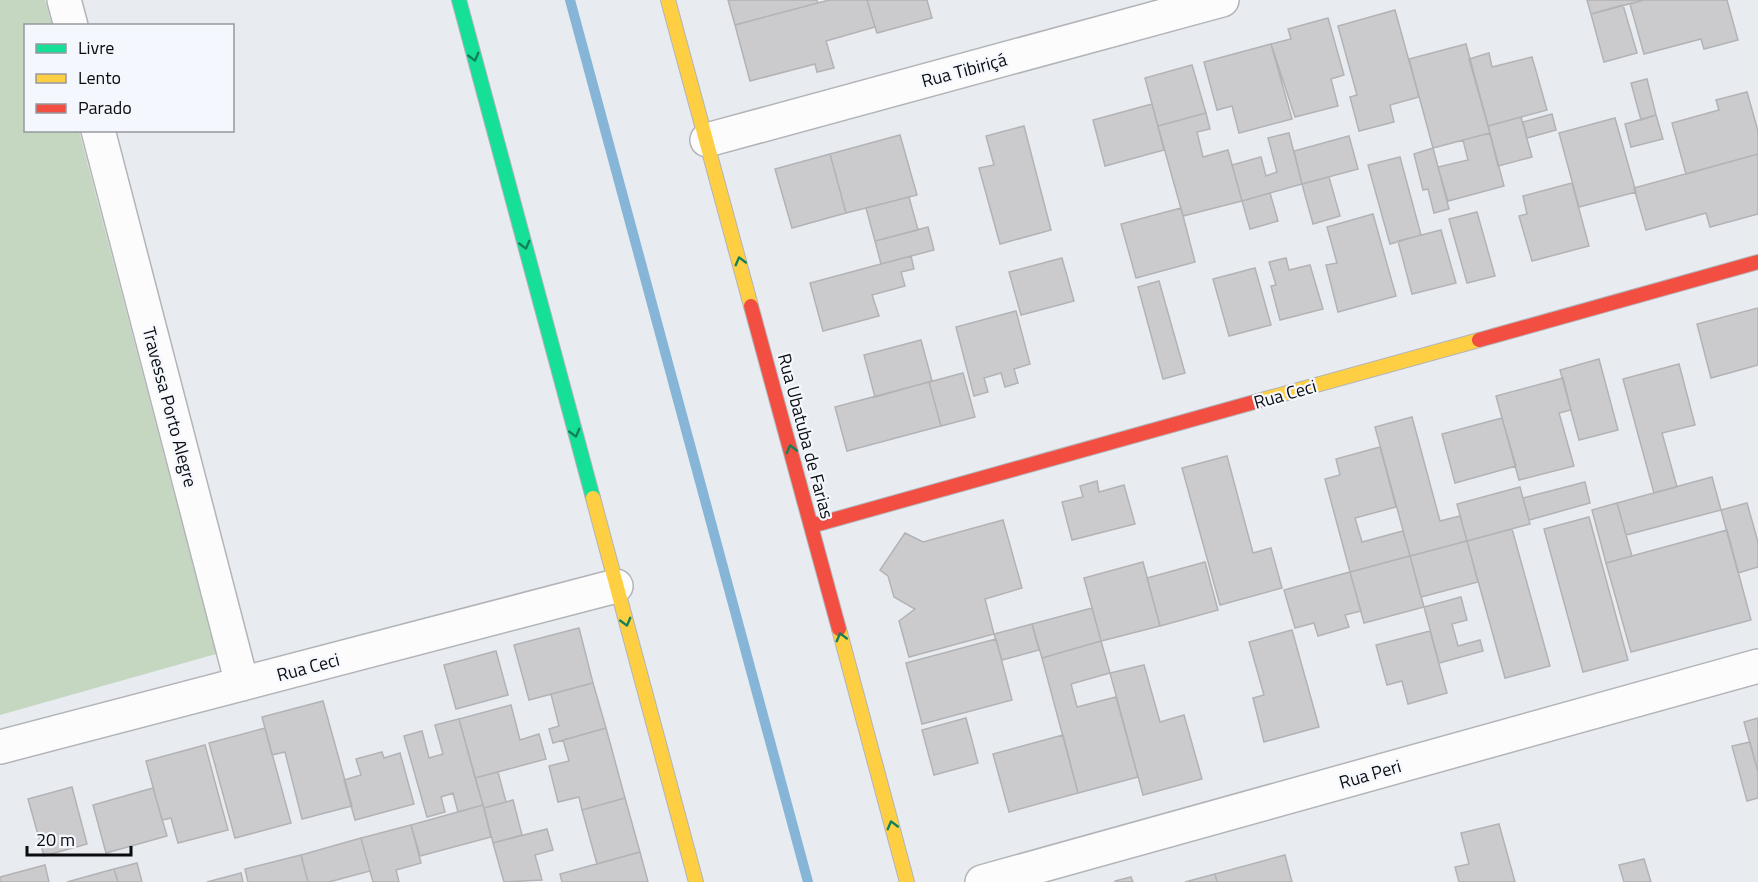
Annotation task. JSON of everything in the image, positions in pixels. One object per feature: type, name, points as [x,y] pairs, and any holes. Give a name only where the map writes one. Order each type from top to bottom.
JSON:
[{"type":"street","points":[[64,0],[70,24]]},
{"type":"street","points":[[459,0],[696,882]]},
{"type":"street","name":"Rua Ubatuba de Farias","points":[[669,0],[907,882]]},
{"type":"street","name":"Rua Tibiriçá","points":[[707,141],[1222,0]]},
{"type":"street","name":"Travessa Porto Alegre","points":[[99,132],[242,684]]},
{"type":"street","name":"Rua Ceci","points":[[811,526],[1758,262]]},
{"type":"street","name":"Rua Ceci","points":[[0,747],[616,586]]},
{"type":"street","name":"Rua Peri","points":[[982,882],[1758,666]]},
{"type":"green space","points":[[0,0],[45,0],[52,24],[24,24],[24,132],[79,132],[216,654],[0,715]]},
{"type":"building","points":[[728,0],[817,0],[818,3],[735,25]]},
{"type":"building","points":[[829,0],[867,0],[875,27],[826,41],[834,68],[817,72],[815,64],[750,81],[735,25]]},
{"type":"building","points":[[867,0],[927,0],[932,18],[877,33]]},
{"type":"building","points":[[1587,0],[1644,0],[1591,14]]},
{"type":"building","points":[[1644,0],[1727,0],[1738,40],[1704,49],[1701,39],[1644,54],[1630,4]]},
{"type":"building","points":[[1623,5],[1637,53],[1604,62],[1591,14]]},
{"type":"building","points":[[1395,10],[1419,97],[1390,105],[1394,122],[1359,131],[1350,97],[1357,95],[1338,26]]},
{"type":"building","points":[[1328,18],[1344,75],[1331,79],[1338,106],[1295,117],[1271,44],[1291,39],[1288,29]]},
{"type":"building","points":[[1271,44],[1292,119],[1239,133],[1232,106],[1217,110],[1204,62]]},
{"type":"building","points":[[1466,44],[1490,133],[1433,148],[1409,59]]},
{"type":"building","points":[[1489,53],[1492,67],[1532,57],[1547,110],[1488,126],[1469,59]]},
{"type":"building","points":[[1192,65],[1206,113],[1158,126],[1145,78]]},
{"type":"building","points":[[1647,79],[1656,115],[1641,120],[1631,83]]},
{"type":"building","points":[[1747,92],[1758,131],[1758,154],[1686,174],[1672,123],[1719,110],[1716,100]]},
{"type":"building","points":[[1152,104],[1164,150],[1105,166],[1093,120]]},
{"type":"building","points":[[1206,113],[1210,129],[1197,132],[1203,157],[1228,150],[1242,201],[1183,216],[1158,126]]},
{"type":"building","points":[[1552,114],[1556,130],[1527,138],[1523,122]]},
{"type":"building","points":[[1656,115],[1663,139],[1631,147],[1625,124]]},
{"type":"building","points":[[1521,117],[1532,157],[1498,166],[1488,126]]},
{"type":"building","points":[[1615,118],[1636,192],[1579,207],[1559,133]]},
{"type":"building","points":[[1024,126],[1051,230],[1000,244],[979,168],[994,165],[986,136]]},
{"type":"building","points":[[1289,133],[1302,184],[1242,201],[1232,165],[1261,157],[1266,176],[1277,172],[1268,138]]},
{"type":"building","points":[[1490,133],[1504,186],[1448,201],[1438,167],[1468,160],[1463,140]]},
{"type":"building","points":[[900,135],[917,195],[846,213],[830,154]]},
{"type":"building","points":[[1349,136],[1358,169],[1302,184],[1294,151]]},
{"type":"building","points":[[1433,148],[1449,209],[1434,213],[1428,189],[1423,190],[1414,154]]},
{"type":"building","points":[[830,154],[846,213],[792,228],[775,169]]},
{"type":"building","points":[[1758,154],[1758,214],[1710,227],[1706,213],[1646,230],[1634,188]]},
{"type":"building","points":[[1400,157],[1421,235],[1390,244],[1368,165]]},
{"type":"building","points":[[1329,177],[1340,216],[1313,224],[1302,184]]},
{"type":"building","points":[[1572,183],[1589,246],[1532,261],[1519,216],[1527,214],[1523,196]]},
{"type":"building","points":[[1270,193],[1278,221],[1250,229],[1242,201]]},
{"type":"building","points":[[909,197],[918,230],[875,241],[866,208]]},
{"type":"building","points":[[1181,208],[1195,262],[1136,278],[1121,224]]},
{"type":"building","points":[[1477,212],[1495,276],[1467,283],[1449,219]]},
{"type":"building","points":[[1373,214],[1396,296],[1338,312],[1326,265],[1337,263],[1327,227]]},
{"type":"building","points":[[928,227],[934,250],[881,264],[875,241]]},
{"type":"building","points":[[1441,230],[1456,283],[1412,294],[1398,241]]},
{"type":"building","points":[[911,256],[914,269],[901,272],[905,286],[872,295],[879,316],[823,331],[810,283]]},
{"type":"building","points":[[1062,258],[1074,301],[1021,315],[1009,272]]},
{"type":"building","points":[[1286,258],[1289,270],[1310,265],[1323,309],[1280,320],[1271,286],[1276,285],[1269,262]]},
{"type":"building","points":[[1255,268],[1271,325],[1229,336],[1213,279]]},
{"type":"building","points":[[1159,281],[1185,373],[1163,379],[1138,287]]},
{"type":"building","points":[[1758,308],[1758,365],[1711,378],[1697,324]]},
{"type":"building","points":[[1016,311],[1030,364],[1014,369],[1018,383],[1005,387],[1001,373],[984,378],[988,392],[974,396],[956,327]]},
{"type":"building","points":[[921,340],[932,381],[875,397],[864,355]]},
{"type":"building","points":[[1599,359],[1618,430],[1579,440],[1560,370]]},
{"type":"building","points":[[1679,364],[1695,425],[1662,433],[1677,487],[1654,493],[1623,379]]},
{"type":"building","points":[[963,373],[975,417],[941,426],[929,382]]},
{"type":"building","points":[[1563,378],[1571,410],[1559,413],[1574,466],[1519,480],[1496,396]]},
{"type":"building","points":[[929,382],[941,426],[847,451],[835,407]]},
{"type":"building","points":[[1412,417],[1440,521],[1460,516],[1467,541],[1410,556],[1375,427]]},
{"type":"building","points":[[1502,418],[1516,466],[1455,483],[1442,434]]},
{"type":"building","points":[[1380,447],[1396,507],[1355,518],[1362,542],[1403,531],[1410,556],[1350,572],[1325,479],[1340,475],[1336,459]]},
{"type":"building","points":[[1227,456],[1253,553],[1271,548],[1282,588],[1220,605],[1182,468]]},
{"type":"building","points":[[1712,477],[1721,510],[1626,535],[1617,503]]},
{"type":"building","points":[[1097,481],[1099,492],[1124,485],[1135,524],[1072,540],[1062,502],[1083,497],[1080,486]]},
{"type":"building","points":[[1585,482],[1590,503],[1529,520],[1523,498]]},
{"type":"building","points":[[1520,487],[1530,524],[1467,541],[1457,504]]},
{"type":"building","points":[[1617,503],[1632,556],[1606,563],[1592,510]]},
{"type":"building","points":[[1747,503],[1758,542],[1758,567],[1738,573],[1721,510]]},
{"type":"building","points":[[1589,517],[1628,660],[1583,672],[1544,529]]},
{"type":"building","points":[[1003,520],[1022,588],[985,599],[994,634],[909,657],[899,621],[915,609],[894,597],[888,576],[880,570],[905,533],[923,542]]},
{"type":"building","points":[[1512,529],[1550,666],[1505,678],[1467,541]]},
{"type":"building","points":[[1727,530],[1751,620],[1631,652],[1606,563]]},
{"type":"building","points":[[1467,541],[1478,582],[1421,597],[1410,556]]},
{"type":"building","points":[[1410,556],[1424,607],[1364,623],[1350,572]]},
{"type":"building","points":[[1143,562],[1160,626],[1101,641],[1084,578]]},
{"type":"building","points":[[1205,562],[1218,610],[1160,626],[1147,578]]},
{"type":"building","points":[[1350,572],[1361,611],[1345,615],[1349,627],[1318,636],[1314,623],[1295,628],[1284,590]]},
{"type":"building","points":[[1461,597],[1467,620],[1452,624],[1458,646],[1480,640],[1483,651],[1439,663],[1424,607]]},
{"type":"building","points":[[1092,608],[1101,641],[1042,658],[1032,624]]},
{"type":"building","points":[[1032,624],[1039,650],[1002,660],[994,634]]},
{"type":"building","points":[[579,628],[593,683],[529,700],[514,645]]},
{"type":"building","points":[[1292,630],[1319,727],[1264,742],[1253,698],[1264,695],[1249,642]]},
{"type":"building","points":[[1430,631],[1447,693],[1408,704],[1402,681],[1387,685],[1376,645]]},
{"type":"building","points":[[996,639],[1012,700],[922,724],[906,663]]},
{"type":"building","points":[[1101,641],[1110,673],[1071,684],[1077,707],[1116,697],[1138,777],[1078,793],[1042,658]]},
{"type":"building","points":[[496,651],[508,695],[456,709],[444,665]]},
{"type":"building","points":[[1144,665],[1160,722],[1184,715],[1202,779],[1143,795],[1110,673]]},
{"type":"building","points":[[593,683],[606,728],[553,743],[549,729],[559,726],[551,694]]},
{"type":"building","points":[[323,701],[352,806],[302,819],[285,752],[272,755],[262,717]]},
{"type":"building","points":[[511,705],[520,740],[539,734],[546,759],[475,778],[459,719]]},
{"type":"building","points":[[966,718],[978,763],[934,775],[922,730]]},
{"type":"building","points":[[1758,718],[1758,772],[1744,722]]},
{"type":"building","points":[[459,719],[483,805],[458,812],[453,793],[441,797],[445,812],[427,817],[404,736],[422,731],[429,758],[443,754],[435,725]]},
{"type":"building","points":[[265,728],[291,823],[235,838],[209,743]]},
{"type":"building","points":[[606,728],[625,798],[582,810],[579,797],[558,802],[549,766],[569,761],[563,740]]},
{"type":"building","points":[[1063,735],[1078,793],[1009,812],[993,754]]},
{"type":"building","points":[[1750,742],[1758,772],[1758,798],[1747,801],[1732,746]]},
{"type":"building","points":[[205,745],[228,830],[178,843],[171,818],[162,820],[146,761]]},
{"type":"building","points":[[382,752],[384,758],[400,753],[414,804],[355,820],[344,780],[361,775],[356,759]]},
{"type":"building","points":[[498,772],[506,802],[484,808],[475,778]]},
{"type":"building","points":[[72,787],[87,844],[44,856],[28,799]]},
{"type":"building","points":[[153,788],[167,836],[106,853],[93,805]]},
{"type":"building","points":[[625,798],[640,852],[597,864],[582,810]]},
{"type":"building","points":[[513,800],[522,835],[493,843],[484,808]]},
{"type":"building","points":[[483,805],[491,837],[420,856],[411,825]]},
{"type":"building","points":[[1499,824],[1515,882],[1459,882],[1455,867],[1469,864],[1461,833]]},
{"type":"building","points":[[411,825],[421,863],[396,870],[399,882],[373,882],[361,838]]},
{"type":"building","points":[[547,829],[553,850],[535,855],[542,880],[504,882],[493,843]]},
{"type":"building","points":[[361,838],[370,871],[329,882],[308,882],[301,855]]},
{"type":"building","points":[[640,852],[648,882],[562,882],[560,874]]},
{"type":"building","points":[[301,855],[308,882],[248,882],[245,869]]},
{"type":"building","points":[[1285,855],[1292,882],[1217,882],[1215,874]]},
{"type":"building","points":[[1644,859],[1651,882],[1624,882],[1619,865]]},
{"type":"building","points":[[137,863],[142,882],[118,882],[114,869]]},
{"type":"building","points":[[45,865],[49,882],[0,882],[0,877]]},
{"type":"building","points":[[114,869],[118,882],[67,882]]},
{"type":"building","points":[[241,873],[243,882],[207,882]]},
{"type":"building","points":[[1215,874],[1217,882],[1185,882]]},
{"type":"building","points":[[1131,877],[1133,882],[1115,882],[1115,881]]},
{"type":"waterway","points":[[570,0],[808,882]]},
{"type":"traffic: fast","points":[[459,0],[593,498]]},
{"type":"traffic: slow","points":[[668,0],[751,306]]},
{"type":"traffic: slow","points":[[1258,401],[1479,340]]},
{"type":"traffic: slow","points":[[593,498],[696,882]]},
{"type":"traffic: slow","points":[[839,629],[907,882]]},
{"type":"traffic: jam","points":[[1479,340],[1758,262]]},
{"type":"traffic: jam","points":[[751,306],[839,629]]},
{"type":"traffic: jam","points":[[811,526],[1258,401]]}]
